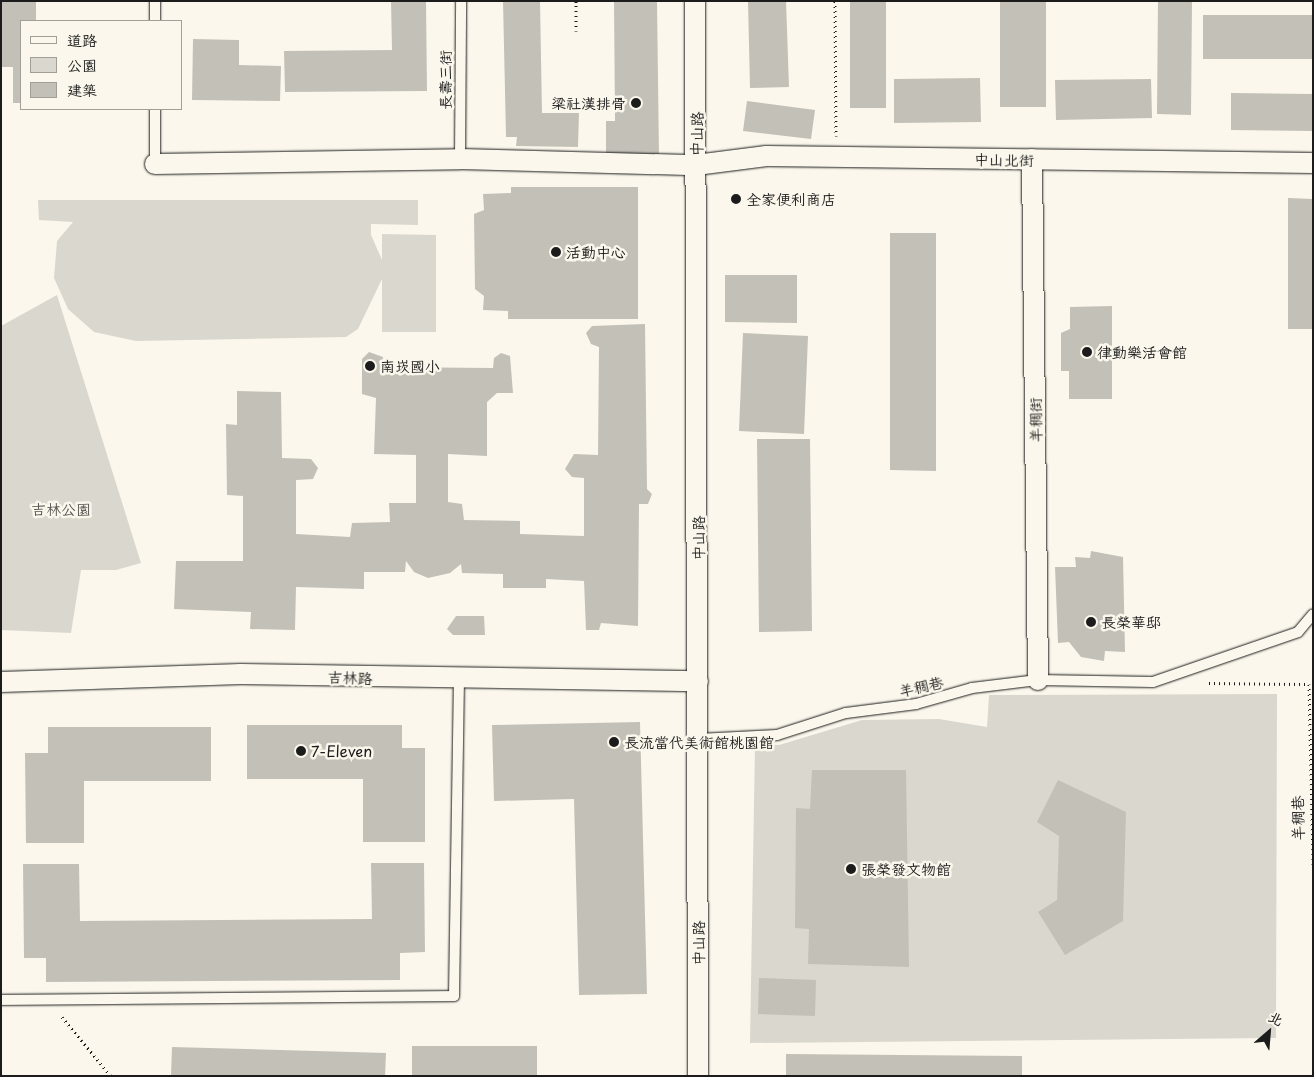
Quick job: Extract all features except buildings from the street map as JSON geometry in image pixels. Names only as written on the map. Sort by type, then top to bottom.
[{"type":"street","name":"中山路","points":[[695,1],[698,1076]]},
{"type":"street","name":"中山北街","points":[[155,164],[460,159],[696,164],[766,156],[1313,163]]},
{"type":"street","name":"羊稠街","points":[[1032,159],[1038,680]]},
{"type":"street","name":"吉林路","points":[[1,682],[241,674],[459,680],[698,681]]},
{"type":"lane","points":[[155,1],[155,20]]},
{"type":"lane","name":"長壽三街","points":[[460,159],[461,1]]},
{"type":"lane","points":[[155,110],[155,164]]},
{"type":"lane","name":"羊稠巷","points":[[698,739],[777,735],[846,713],[916,704],[972,688],[1038,680],[1153,682],[1298,632],[1312,616]]},
{"type":"lane","points":[[1,1000],[454,996],[459,680]]},
{"type":"path","points":[[576,1],[576,31]]},
{"type":"path","points":[[835,1],[836,157]]},
{"type":"path","name":"羊稠巷","points":[[1202,683],[1309,684],[1313,867]]},
{"type":"path","points":[[47,999],[111,1076]]},
{"type":"green space","points":[[38,200],[418,200],[418,225],[371,224],[371,235],[382,260],[382,234],[436,235],[436,332],[382,332],[382,279],[358,329],[346,337],[136,341],[94,332],[68,309],[54,278],[57,241],[73,222],[39,220]]},
{"type":"green space","name":"吉林公園","points":[[57,295],[141,563],[116,570],[81,570],[71,633],[1,630],[1,326]]},
{"type":"green space","name":"張榮發文物館","points":[[1277,694],[1276,1038],[750,1043],[755,744],[779,745],[862,720],[939,719],[987,727],[989,695]]},
{"type":"place","name":"梁社漢排骨","points":[[636,103]]},
{"type":"place","name":"全家便利商店","points":[[736,199]]},
{"type":"place","name":"活動中心","points":[[556,252]]},
{"type":"place","name":"律動樂活會館","points":[[1087,352]]},
{"type":"place","name":"南崁國小","points":[[370,366]]},
{"type":"place","name":"長榮華邸","points":[[1091,622]]},
{"type":"place","name":"長流當代美術館桃園館","points":[[614,742]]},
{"type":"place","name":"7-Eleven","points":[[301,751]]},
{"type":"place","name":"張榮發文物館","points":[[851,869]]}]
